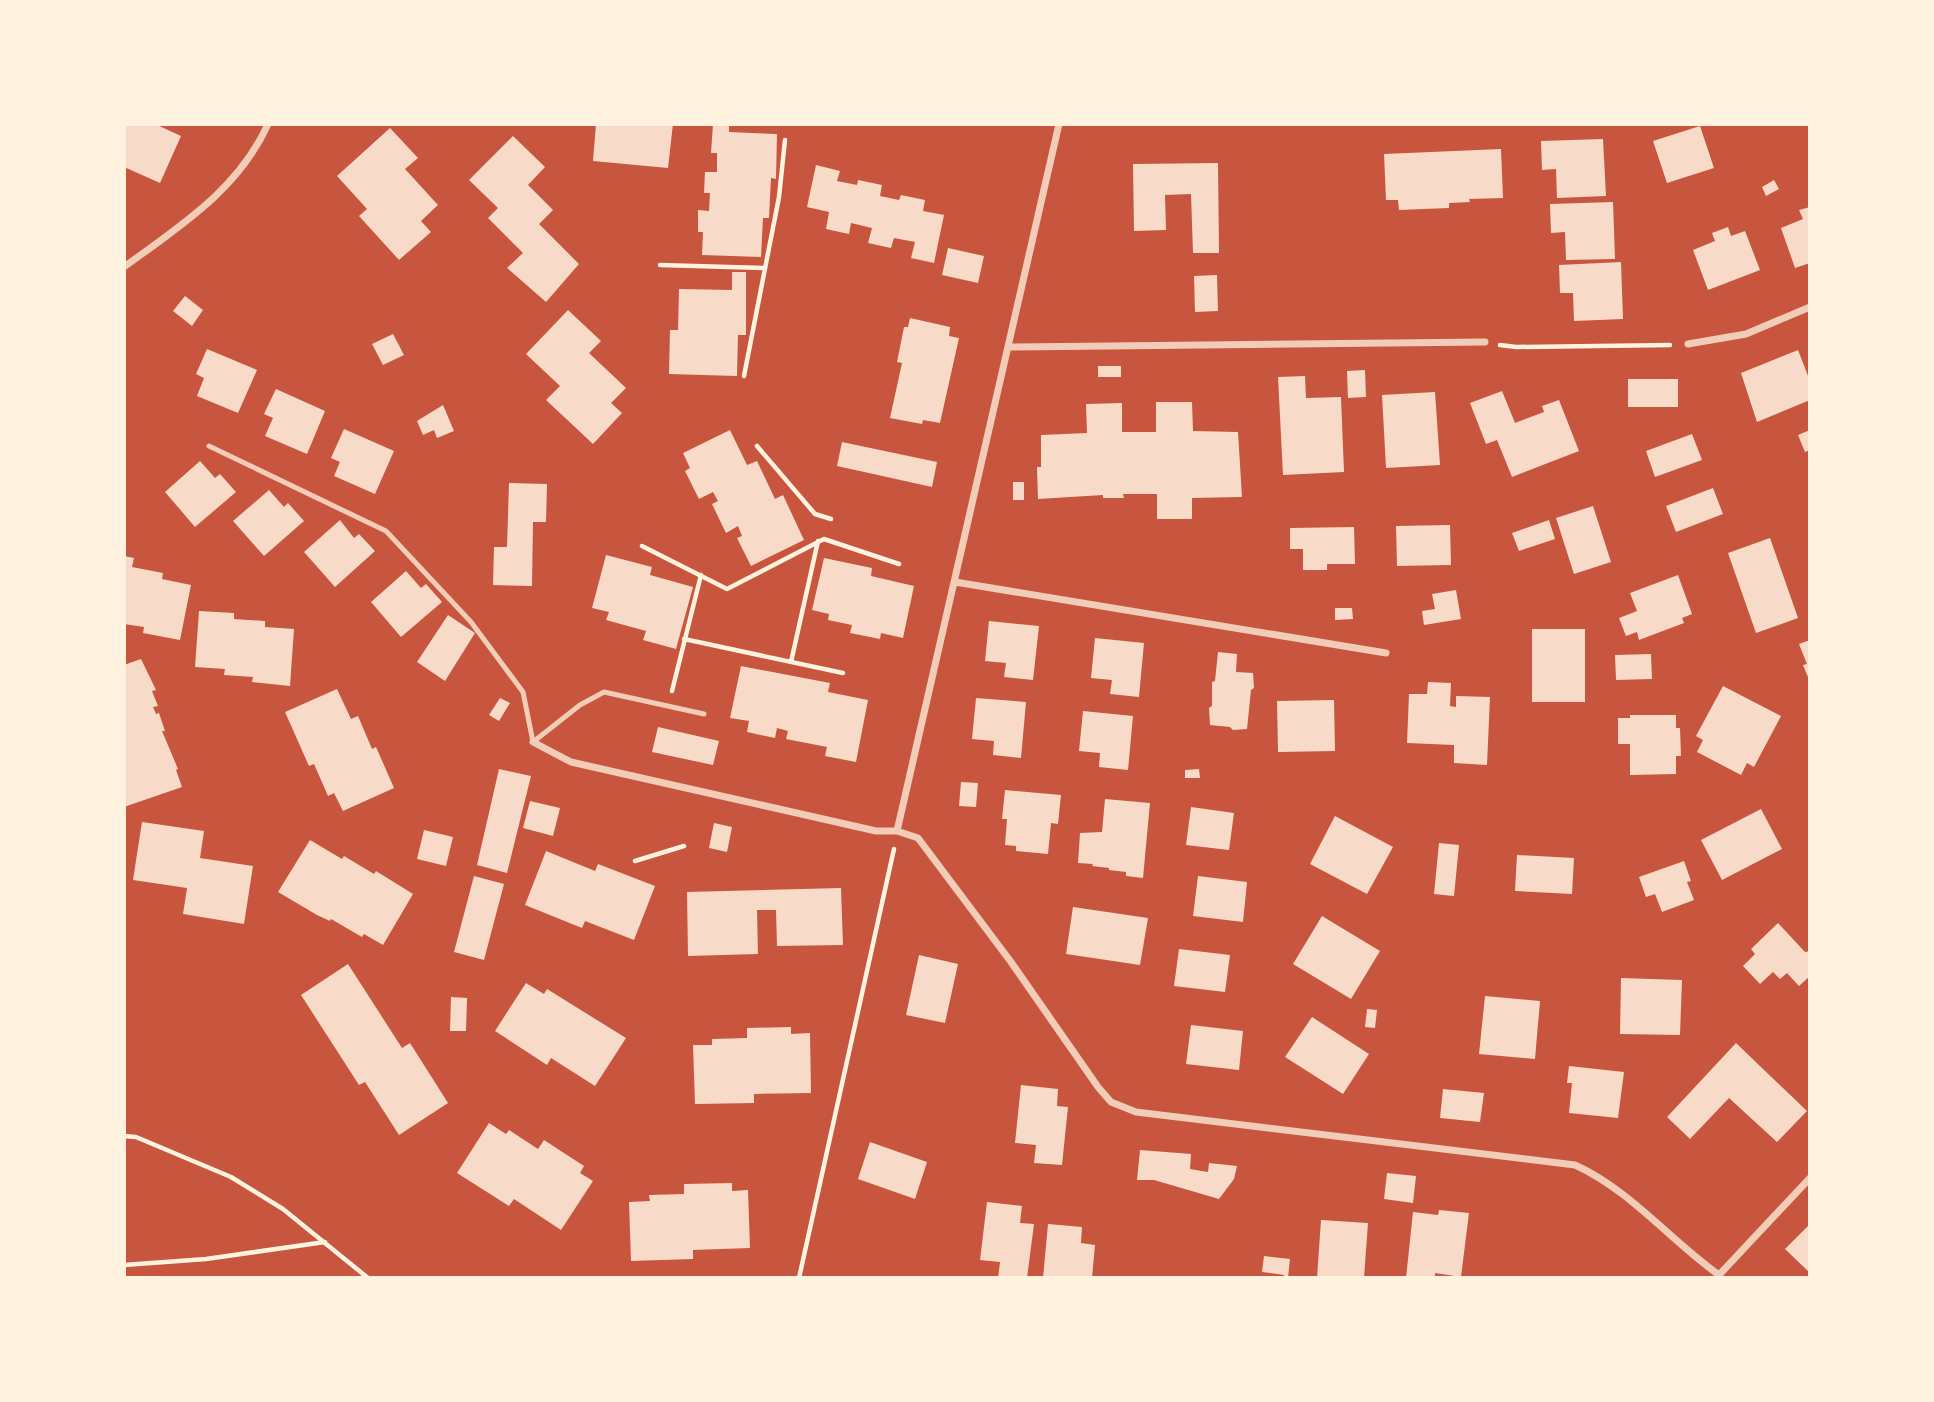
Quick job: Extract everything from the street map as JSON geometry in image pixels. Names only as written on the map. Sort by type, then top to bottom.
[{"type":"street","points":[[124,267],[181,226],[221,191],[250,158],[268,124]]},
{"type":"street","points":[[897,831],[1059,124]]},
{"type":"street","points":[[1688,344],[1746,334],[1810,307]]},
{"type":"street","points":[[1008,347],[1485,342]]},
{"type":"street","points":[[955,582],[1386,653]]},
{"type":"street","points":[[533,742],[571,762],[876,831],[897,831],[918,838],[1011,962],[1098,1087],[1111,1102],[1136,1112],[1575,1165],[1595,1174],[1651,1218],[1695,1259],[1720,1276],[1810,1178]]},
{"type":"lane","points":[[209,446],[386,530],[471,622],[523,692],[533,742],[580,705],[604,692],[704,714]]},
{"type":"path","points":[[744,376],[779,197],[785,140]]},
{"type":"path","points":[[660,265],[765,268]]},
{"type":"path","points":[[1485,342],[1516,347],[1688,344]]},
{"type":"path","points":[[757,446],[815,514],[831,519]]},
{"type":"path","points":[[642,546],[727,589],[824,539],[899,564]]},
{"type":"path","points":[[792,662],[818,541]]},
{"type":"path","points":[[668,706],[701,575]]},
{"type":"path","points":[[684,639],[843,673]]},
{"type":"path","points":[[799,1278],[897,831]]},
{"type":"path","points":[[635,861],[684,846]]},
{"type":"path","points":[[124,1136],[136,1137],[231,1177],[283,1209],[368,1278]]},
{"type":"path","points":[[124,1265],[206,1259],[325,1242]]},
{"type":"building","points":[[124,124],[155,124],[181,136],[160,183],[124,167]]},
{"type":"building","points":[[596,124],[673,124],[668,168],[593,161]]},
{"type":"building","points":[[713,124],[729,124],[729,132],[777,134],[776,179],[771,178],[769,218],[763,218],[761,257],[702,255],[703,232],[698,232],[698,210],[709,211],[710,193],[704,193],[705,172],[717,172],[717,153],[711,153]]},
{"type":"building","points":[[1700,126],[1714,168],[1667,183],[1653,141]]},
{"type":"building","points":[[390,128],[418,158],[405,169],[438,205],[421,221],[431,232],[399,260],[359,216],[367,209],[337,176]]},
{"type":"building","points":[[513,136],[545,167],[528,185],[553,210],[539,224],[579,264],[546,302],[507,268],[523,253],[488,218],[498,208],[469,180]]},
{"type":"building","points":[[1603,139],[1606,196],[1557,198],[1556,169],[1542,170],[1541,141]]},
{"type":"building","points":[[1501,149],[1503,198],[1469,199],[1470,202],[1449,203],[1449,208],[1399,210],[1398,200],[1386,200],[1384,154]]},
{"type":"building","points":[[1218,163],[1219,253],[1193,253],[1191,194],[1165,195],[1166,230],[1134,231],[1133,164]]},
{"type":"building","points":[[816,165],[840,171],[837,181],[857,185],[858,180],[882,185],[880,196],[899,200],[901,195],[925,200],[923,211],[944,215],[934,263],[911,258],[915,242],[894,238],[891,248],[868,243],[872,228],[851,223],[849,234],[826,229],[829,212],[807,207]]},
{"type":"building","points":[[1774,180],[1779,189],[1766,196],[1762,187]]},
{"type":"building","points":[[1613,202],[1615,259],[1566,260],[1565,232],[1551,233],[1550,204]]},
{"type":"building","points":[[1810,207],[1810,263],[1795,268],[1781,228],[1803,219],[1799,210]]},
{"type":"building","points":[[1728,227],[1731,236],[1745,231],[1760,270],[1708,290],[1693,250],[1715,241],[1712,233]]},
{"type":"building","points":[[948,248],[984,256],[978,283],[942,275]]},
{"type":"building","points":[[1621,262],[1623,319],[1574,321],[1573,293],[1560,293],[1559,265]]},
{"type":"building","points":[[732,272],[746,272],[746,335],[738,335],[737,376],[669,374],[670,330],[678,330],[679,289],[732,290]]},
{"type":"building","points":[[1217,275],[1218,311],[1195,312],[1194,276]]},
{"type":"building","points":[[185,296],[203,310],[192,326],[173,311]]},
{"type":"building","points":[[568,310],[601,341],[589,353],[626,388],[611,403],[622,413],[593,444],[546,400],[560,386],[526,354]]},
{"type":"building","points":[[910,318],[950,327],[949,336],[959,338],[940,423],[923,420],[922,424],[890,418],[902,363],[897,362],[904,327],[908,327]]},
{"type":"building","points":[[393,334],[404,355],[383,365],[372,344]]},
{"type":"building","points":[[207,349],[257,370],[238,413],[197,396],[204,378],[196,374]]},
{"type":"building","points":[[1798,350],[1810,381],[1810,400],[1757,422],[1741,373]]},
{"type":"building","points":[[1098,366],[1121,366],[1121,377],[1098,377]]},
{"type":"building","points":[[1365,370],[1366,397],[1348,398],[1347,371]]},
{"type":"building","points":[[1305,376],[1306,398],[1341,397],[1344,472],[1283,475],[1278,377]]},
{"type":"building","points":[[1628,379],[1678,379],[1678,407],[1628,407]]},
{"type":"building","points":[[276,389],[325,411],[307,454],[265,436],[273,418],[264,414]]},
{"type":"building","points":[[1502,391],[1515,423],[1544,412],[1542,406],[1559,400],[1579,451],[1512,477],[1497,440],[1486,444],[1470,403]]},
{"type":"building","points":[[1435,392],[1440,465],[1386,468],[1382,395]]},
{"type":"building","points":[[1156,402],[1192,402],[1193,431],[1238,432],[1242,497],[1192,498],[1192,519],[1157,519],[1157,494],[1123,494],[1124,498],[1103,498],[1103,495],[1038,499],[1037,467],[1041,467],[1041,435],[1087,433],[1086,404],[1122,403],[1122,432],[1156,432]]},
{"type":"building","points":[[443,405],[454,431],[437,438],[434,430],[423,435],[417,421]]},
{"type":"building","points":[[344,429],[394,451],[375,494],[334,476],[340,462],[331,458]]},
{"type":"building","points":[[730,430],[747,465],[757,461],[775,499],[783,495],[804,540],[751,566],[737,538],[742,536],[738,526],[726,533],[712,504],[718,501],[713,492],[699,499],[685,471],[690,468],[683,453]]},
{"type":"building","points":[[1810,430],[1810,450],[1805,452],[1798,435]]},
{"type":"building","points":[[1692,434],[1702,460],[1655,477],[1646,451]]},
{"type":"building","points":[[842,442],[937,462],[932,487],[837,466]]},
{"type":"building","points":[[200,461],[215,478],[220,474],[236,492],[195,527],[165,492]]},
{"type":"building","points":[[1013,482],[1024,482],[1024,500],[1013,500]]},
{"type":"building","points":[[509,483],[547,484],[546,522],[533,522],[532,586],[493,585],[494,547],[507,547]]},
{"type":"building","points":[[1713,488],[1723,514],[1676,532],[1666,506]]},
{"type":"building","points":[[269,490],[284,507],[288,503],[304,521],[264,556],[233,521]]},
{"type":"building","points":[[1593,506],[1611,562],[1574,574],[1556,518]]},
{"type":"building","points":[[340,520],[354,538],[359,534],[375,551],[335,587],[304,552]]},
{"type":"building","points":[[1549,520],[1555,539],[1519,551],[1512,533]]},
{"type":"building","points":[[1450,525],[1451,565],[1397,566],[1396,526]]},
{"type":"building","points":[[1354,527],[1355,564],[1327,564],[1327,570],[1303,570],[1303,549],[1290,549],[1290,528]]},
{"type":"building","points":[[1770,538],[1798,618],[1756,633],[1728,553]]},
{"type":"building","points":[[606,555],[652,567],[650,575],[693,587],[676,649],[643,640],[646,631],[606,620],[609,612],[592,608]]},
{"type":"building","points":[[124,556],[134,558],[132,567],[163,573],[162,579],[191,585],[180,640],[143,633],[144,627],[124,624]]},
{"type":"building","points":[[824,558],[872,568],[871,576],[914,586],[903,638],[881,633],[880,639],[850,633],[852,625],[828,620],[829,614],[812,610]]},
{"type":"building","points":[[406,571],[421,588],[426,584],[442,602],[401,637],[371,602]]},
{"type":"building","points":[[1678,575],[1692,614],[1682,618],[1684,623],[1639,640],[1637,632],[1626,636],[1619,618],[1637,611],[1630,593]]},
{"type":"building","points":[[1456,590],[1461,619],[1424,625],[1422,611],[1435,609],[1432,594]]},
{"type":"building","points":[[1335,608],[1352,608],[1353,619],[1335,620]]},
{"type":"building","points":[[199,611],[234,613],[234,619],[265,621],[265,627],[294,629],[290,686],[252,682],[253,677],[224,675],[225,669],[195,667]]},
{"type":"building","points":[[448,615],[475,633],[445,681],[417,662]]},
{"type":"building","points":[[989,621],[1039,626],[1033,680],[1004,677],[1006,663],[985,661]]},
{"type":"building","points":[[1532,629],[1585,629],[1585,702],[1532,702]]},
{"type":"building","points":[[1095,638],[1144,643],[1139,697],[1110,694],[1112,680],[1091,678]]},
{"type":"building","points":[[1810,640],[1810,682],[1803,665],[1807,664],[1799,644]]},
{"type":"building","points":[[1218,652],[1237,654],[1236,672],[1253,673],[1254,688],[1251,690],[1247,729],[1233,730],[1230,727],[1210,725],[1209,708],[1212,706],[1212,682],[1215,681]]},
{"type":"building","points":[[1651,654],[1652,679],[1616,680],[1615,655]]},
{"type":"building","points":[[141,659],[156,690],[152,691],[158,706],[153,707],[156,714],[159,713],[165,731],[162,731],[178,769],[176,770],[182,787],[124,807],[124,665]]},
{"type":"building","points":[[741,666],[830,683],[828,692],[868,700],[856,762],[825,756],[827,747],[786,739],[788,731],[777,728],[775,738],[747,732],[749,721],[730,718]]},
{"type":"building","points":[[1428,682],[1451,683],[1450,706],[1456,707],[1456,696],[1490,697],[1487,765],[1454,763],[1454,745],[1407,743],[1409,694],[1427,694]]},
{"type":"building","points":[[1723,686],[1781,716],[1754,767],[1747,763],[1741,775],[1697,752],[1703,740],[1696,736]]},
{"type":"building","points":[[337,689],[351,719],[358,716],[372,749],[376,747],[394,788],[343,811],[334,793],[328,796],[314,764],[309,766],[285,712]]},
{"type":"building","points":[[500,698],[510,703],[499,721],[489,715]]},
{"type":"building","points":[[976,698],[1026,702],[1021,758],[993,755],[994,741],[972,739]]},
{"type":"building","points":[[1334,700],[1335,751],[1278,752],[1277,701]]},
{"type":"building","points":[[1083,711],[1133,716],[1128,770],[1099,767],[1100,753],[1079,751]]},
{"type":"building","points":[[1630,715],[1676,715],[1676,728],[1680,728],[1681,756],[1676,756],[1676,774],[1630,775],[1630,744],[1618,744],[1618,718],[1630,718]]},
{"type":"building","points":[[658,727],[719,741],[713,765],[652,752]]},
{"type":"building","points":[[499,769],[531,776],[507,873],[477,865]]},
{"type":"building","points":[[1199,769],[1200,778],[1185,778],[1185,770]]},
{"type":"building","points":[[961,782],[978,783],[976,807],[959,806]]},
{"type":"building","points":[[1005,790],[1061,795],[1058,824],[1051,823],[1048,854],[1016,851],[1016,846],[1005,845],[1007,819],[1002,819]]},
{"type":"building","points":[[1105,799],[1150,803],[1143,878],[1126,876],[1126,872],[1092,866],[1093,864],[1078,863],[1080,833],[1102,832]]},
{"type":"building","points":[[530,801],[560,808],[553,836],[523,828]]},
{"type":"building","points":[[1191,807],[1234,813],[1229,850],[1186,845]]},
{"type":"building","points":[[1761,809],[1782,849],[1722,880],[1701,840]]},
{"type":"building","points":[[1335,816],[1393,847],[1367,894],[1310,864]]},
{"type":"building","points":[[142,822],[204,831],[200,858],[253,866],[244,924],[183,914],[187,888],[133,880]]},
{"type":"building","points":[[714,823],[732,827],[727,852],[709,848]]},
{"type":"building","points":[[424,830],[453,837],[446,866],[417,859]]},
{"type":"building","points":[[310,840],[342,859],[344,856],[374,874],[376,871],[413,894],[383,945],[364,934],[362,937],[331,919],[330,921],[317,915],[278,892]]},
{"type":"building","points":[[1439,843],[1459,845],[1454,896],[1434,894]]},
{"type":"building","points":[[546,851],[595,871],[598,864],[655,886],[634,940],[585,921],[582,928],[525,905]]},
{"type":"building","points":[[1517,855],[1574,858],[1572,894],[1515,891]]},
{"type":"building","points":[[1684,861],[1691,881],[1687,882],[1694,900],[1662,912],[1655,894],[1646,897],[1639,877]]},
{"type":"building","points":[[474,876],[504,884],[484,960],[454,952]]},
{"type":"building","points":[[1198,876],[1247,882],[1243,922],[1193,916]]},
{"type":"building","points":[[841,888],[843,945],[777,946],[776,910],[757,910],[758,954],[688,956],[687,892]]},
{"type":"building","points":[[1073,907],[1148,918],[1140,965],[1066,954]]},
{"type":"building","points":[[1322,916],[1380,951],[1351,999],[1293,964]]},
{"type":"building","points":[[1778,923],[1805,952],[1810,951],[1810,976],[1799,986],[1787,973],[1780,979],[1773,972],[1760,984],[1743,966],[1755,954],[1751,949]]},
{"type":"building","points":[[1179,949],[1230,955],[1225,992],[1174,986]]},
{"type":"building","points":[[919,955],[958,964],[945,1023],[906,1015]]},
{"type":"building","points":[[348,964],[402,1048],[410,1043],[448,1103],[399,1135],[365,1082],[359,1085],[301,995]]},
{"type":"building","points":[[1621,978],[1682,980],[1680,1035],[1620,1034]]},
{"type":"building","points":[[526,983],[544,994],[547,989],[626,1038],[595,1086],[551,1058],[547,1065],[495,1031]]},
{"type":"building","points":[[1485,996],[1540,1001],[1535,1059],[1479,1054]]},
{"type":"building","points":[[451,997],[467,998],[466,1031],[450,1031]]},
{"type":"building","points":[[1367,1009],[1377,1010],[1375,1028],[1365,1027]]},
{"type":"building","points":[[1312,1017],[1369,1054],[1343,1094],[1285,1057]]},
{"type":"building","points":[[1191,1025],[1243,1031],[1239,1070],[1186,1064]]},
{"type":"building","points":[[791,1027],[791,1034],[810,1033],[811,1093],[754,1094],[754,1103],[695,1104],[693,1045],[712,1045],[712,1039],[747,1038],[747,1028]]},
{"type":"building","points":[[1736,1043],[1807,1111],[1777,1142],[1729,1098],[1690,1139],[1667,1117]]},
{"type":"building","points":[[1569,1066],[1624,1072],[1618,1118],[1569,1113],[1572,1083],[1567,1083]]},
{"type":"building","points":[[1021,1085],[1058,1089],[1057,1106],[1068,1107],[1062,1165],[1034,1163],[1036,1145],[1015,1143]]},
{"type":"building","points":[[1443,1089],[1484,1093],[1480,1122],[1440,1118]]},
{"type":"building","points":[[489,1123],[506,1134],[509,1130],[538,1149],[544,1140],[584,1166],[580,1173],[593,1181],[561,1230],[514,1199],[509,1206],[457,1173]]},
{"type":"building","points":[[870,1142],[927,1162],[915,1199],[858,1179]]},
{"type":"building","points":[[1140,1150],[1191,1154],[1190,1169],[1208,1172],[1209,1163],[1237,1166],[1234,1179],[1219,1199],[1154,1180],[1137,1180]]},
{"type":"building","points":[[1387,1173],[1416,1176],[1413,1203],[1384,1199]]},
{"type":"building","points":[[732,1183],[732,1191],[748,1190],[750,1248],[693,1250],[693,1259],[631,1261],[629,1202],[650,1201],[649,1195],[684,1194],[684,1184]]},
{"type":"building","points":[[987,1202],[1022,1206],[1020,1223],[1034,1224],[1027,1278],[998,1278],[1000,1262],[980,1260]]},
{"type":"building","points":[[1439,1210],[1469,1213],[1461,1277],[1435,1273],[1435,1278],[1406,1278],[1413,1212],[1438,1215]]},
{"type":"building","points":[[1321,1220],[1368,1223],[1364,1278],[1317,1278]]},
{"type":"building","points":[[1048,1224],[1082,1227],[1081,1243],[1095,1245],[1092,1278],[1043,1278]]},
{"type":"building","points":[[1810,1224],[1810,1273],[1785,1249]]},
{"type":"building","points":[[1264,1256],[1290,1259],[1288,1278],[1262,1272]]}]
